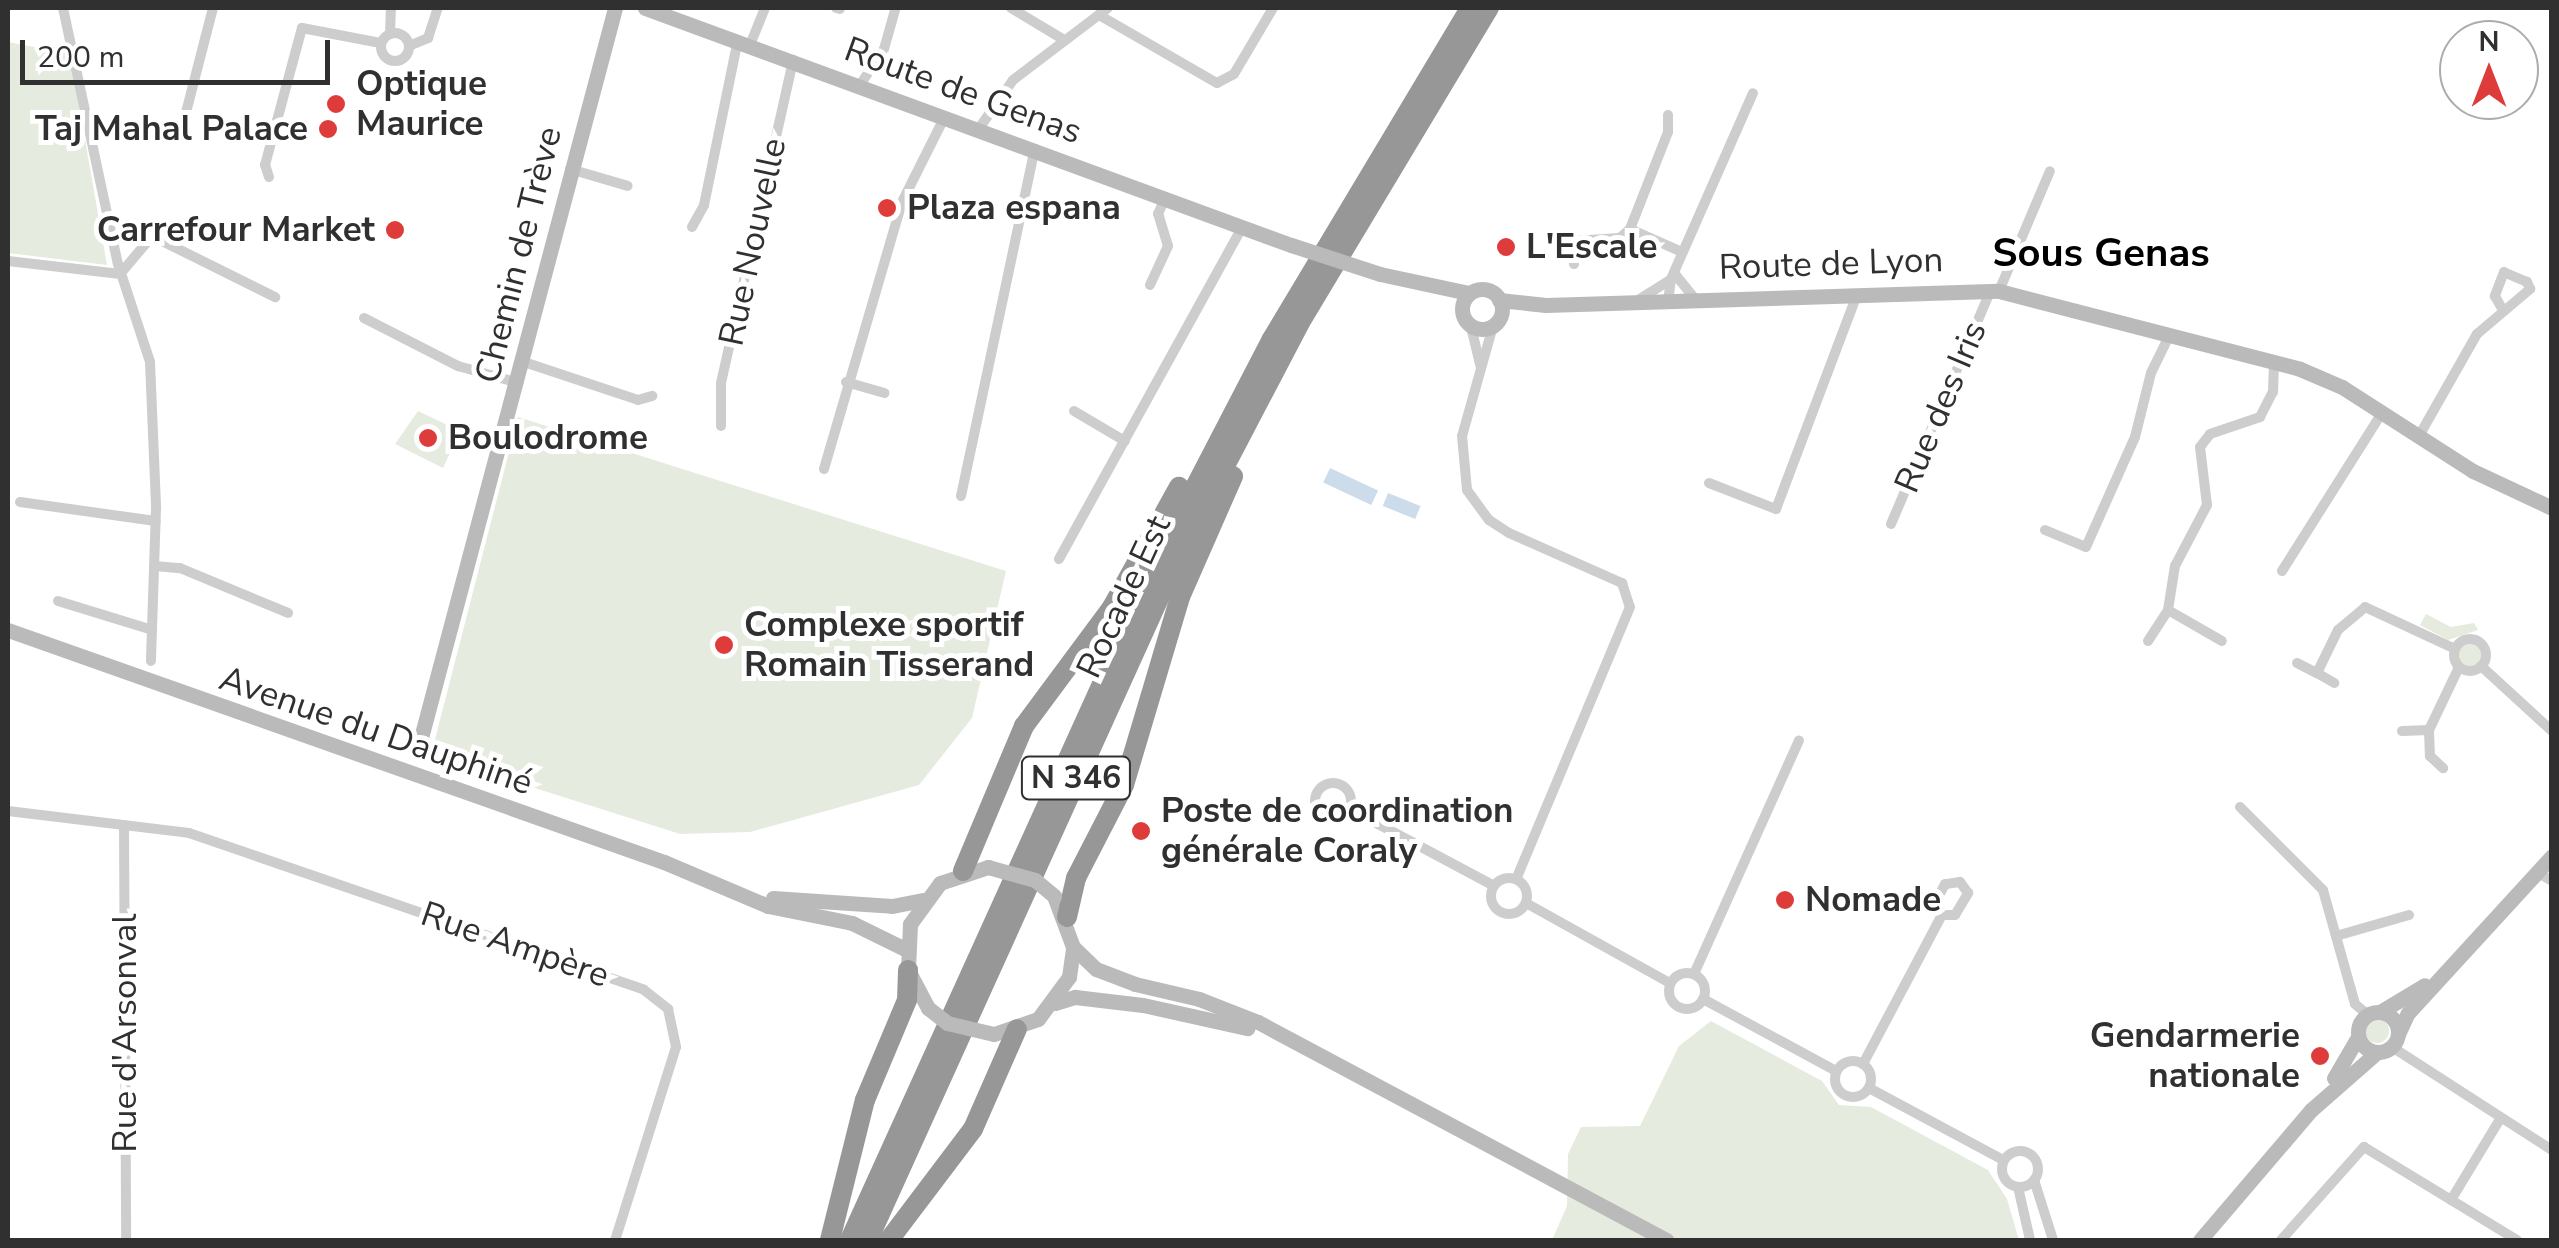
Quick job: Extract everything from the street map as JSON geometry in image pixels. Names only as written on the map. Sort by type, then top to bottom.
[{"type":"highway","name":"Rocade Est","points":[[850,1240],[1126,626],[1272,340],[1470,8]]},
{"type":"highway","name":"Rocade Est","points":[[868,1240],[1140,637],[1300,324],[1488,8]]},
{"type":"highway","points":[[1066,917],[1076,878],[1135,756],[1189,572],[1300,341],[1300,324]]},
{"type":"highway","points":[[962,871],[1024,726],[1118,597],[1259,344],[1272,340]]},
{"type":"highway","points":[[830,1240],[864,1100],[907,1000],[907,960]]},
{"type":"highway","points":[[889,1240],[973,1128],[1018,1029]]},
{"type":"main road","name":"Chemin de Trève","points":[[418,749],[519,382],[570,170],[615,8]]},
{"type":"main road","name":"Route de Genas","points":[[645,8],[980,127],[1242,228]]},
{"type":"main road","points":[[1242,228],[1435,290],[1469,294],[1467,320]]},
{"type":"main road","points":[[1435,290],[1467,320]]},
{"type":"main road","name":"Route de Lyon","points":[[1469,294],[1486,290],[1500,300],[1546,306],[1995,290],[2274,359],[2342,386],[2420,436],[2552,508]]},
{"type":"main road","points":[[1496,323],[1500,300]]},
{"type":"main road","name":"Route de Lyon","points":[[1467,320],[1496,323],[1546,306]]},
{"type":"main road","name":"Avenue du Dauphiné","points":[[8,630],[768,906],[852,923],[907,960]]},
{"type":"main road","points":[[2315,1106],[2389,1045],[2444,971],[2546,878],[2552,856]]},
{"type":"main road","points":[[1055,1003],[1069,976],[1073,948],[1066,917],[1054,896],[1035,880],[988,866],[962,871],[922,900],[907,960],[928,1008],[970,1032],[994,1034],[1018,1029],[1055,1003],[1075,997],[1183,1011],[1293,1044]]},
{"type":"main road","name":"Avenue du Dauphiné","points":[[725,888],[847,904],[922,900]]},
{"type":"main road","points":[[1073,948],[1096,968],[1199,999],[1293,1044],[1666,1240]]},
{"type":"main road","points":[[2200,1240],[2315,1106],[2374,1013],[2444,971]]},
{"type":"main road","points":[[2374,1013],[2392,1017],[2389,1045]]},
{"type":"main road","points":[[2358,1036],[2389,1045]]},
{"type":"street","points":[[62,8],[120,274],[150,362],[156,521],[151,661]]},
{"type":"street","points":[[183,124],[213,8]]},
{"type":"street","points":[[391,8],[386,39],[392,61],[405,58],[409,46],[428,38],[438,8]]},
{"type":"street","points":[[692,227],[704,205],[744,42],[765,8]]},
{"type":"street","points":[[1010,8],[1061,38]]},
{"type":"street","points":[[980,127],[1014,80],[1061,38],[1103,11],[1218,83],[1234,74],[1273,8]]},
{"type":"street","points":[[860,84],[884,49],[894,10]]},
{"type":"street","points":[[268,176],[265,165],[302,28],[386,39],[400,34],[409,46]]},
{"type":"street","name":"Rue Nouvelle","points":[[720,426],[722,383],[793,60]]},
{"type":"street","points":[[1668,301],[1672,276],[1754,93]]},
{"type":"street","points":[[824,469],[846,382],[902,202],[945,115]]},
{"type":"street","points":[[1574,264],[1573,241],[1620,238],[1630,228],[1668,132],[1668,116]]},
{"type":"street","points":[[961,496],[1035,149]]},
{"type":"street","points":[[570,170],[628,186]]},
{"type":"street","name":"Rue des Iris","points":[[1891,524],[2050,171]]},
{"type":"street","points":[[1150,285],[1168,246],[1158,214],[1164,198]]},
{"type":"street","points":[[1059,560],[1242,228]]},
{"type":"street","points":[[1630,228],[1682,252]]},
{"type":"street","points":[[120,274],[148,241],[158,239],[275,297]]},
{"type":"street","points":[[8,261],[120,274]]},
{"type":"street","points":[[1672,276],[1696,300]]},
{"type":"street","points":[[1634,302],[1672,276]]},
{"type":"street","points":[[1709,483],[1776,508],[1857,294]]},
{"type":"street","points":[[2420,436],[2463,354],[2501,308]]},
{"type":"street","points":[[364,318],[458,366],[519,382]]},
{"type":"street","points":[[1467,320],[1482,374]]},
{"type":"street","points":[[1350,809],[1494,886],[1516,879],[1630,607],[1622,583],[1510,533],[1476,506],[1461,454],[1496,323]]},
{"type":"street","points":[[2045,530],[2086,547],[2135,436],[2151,373],[2171,331]]},
{"type":"street","points":[[2148,641],[2168,610],[2175,566],[2207,505],[2200,446],[2210,434],[2260,418],[2274,392],[2274,359]]},
{"type":"street","points":[[524,362],[638,400],[652,396]]},
{"type":"street","points":[[846,382],[884,393]]},
{"type":"street","points":[[1074,412],[1125,441]]},
{"type":"street","points":[[2282,571],[2382,412]]},
{"type":"street","points":[[20,502],[156,521]]},
{"type":"street","points":[[155,566],[180,568],[288,613]]},
{"type":"street","points":[[58,601],[152,630]]},
{"type":"street","points":[[2317,673],[2338,630],[2365,607],[2455,649]]},
{"type":"street","points":[[2168,610],[2222,640]]},
{"type":"street","points":[[2455,649],[2466,640],[2480,643],[2481,666],[2552,731]]},
{"type":"street","points":[[2443,768],[2430,756],[2428,730],[2459,668],[2455,649]]},
{"type":"street","points":[[2297,663],[2334,683]]},
{"type":"street","points":[[2459,668],[2481,666]]},
{"type":"street","points":[[2402,731],[2428,730]]},
{"type":"street","points":[[1694,974],[1798,740]]},
{"type":"street","points":[[2240,807],[2322,890],[2355,1004],[2374,1013]]},
{"type":"street","points":[[8,811],[124,824]]},
{"type":"street","name":"Rue d'Arsonval","points":[[124,824],[126,1240]]},
{"type":"street","name":"Rue Ampère","points":[[124,824],[210,840],[644,990],[660,1001],[675,1024],[676,1047],[616,1240]]},
{"type":"street","points":[[1516,879],[1525,887],[1526,904]]},
{"type":"street","points":[[1494,886],[1491,901],[1499,911],[1514,914],[1526,904]]},
{"type":"street","points":[[1526,904],[1670,983]]},
{"type":"street","points":[[1869,1088],[1863,1064],[1942,915]]},
{"type":"street","points":[[2336,936],[2409,915]]},
{"type":"street","points":[[1703,999],[1704,985],[1694,974],[1679,974],[1670,983],[1670,998],[1680,1008],[1703,999],[1836,1071]]},
{"type":"street","points":[[2389,1045],[2552,1150]]},
{"type":"street","points":[[1863,1064],[1845,1062],[1836,1071],[1836,1088],[1845,1096],[1869,1088],[2003,1160]]},
{"type":"street","points":[[2451,1200],[2500,1119]]},
{"type":"street","points":[[2281,1240],[2364,1146],[2516,1240]]},
{"type":"street","points":[[2030,1240],[2018,1187],[2003,1178],[2003,1160],[2012,1152],[2030,1153],[2038,1169],[2034,1180],[2053,1240]]},
{"type":"street","points":[[2018,1187],[2034,1180]]},
{"type":"street","points":[[2025,1220],[2044,1213]]},
{"type":"shaded area","points":[[8,42],[70,54],[107,265],[8,253]]},
{"type":"shaded area","name":"Boulodrome","points":[[418,411],[460,431],[443,468],[395,444]]},
{"type":"shaded area","name":"Complexe sportif Romain Tisserand","points":[[518,417],[1006,571],[972,718],[919,785],[750,832],[680,834],[431,755]]},
{"type":"shaded area","points":[[2426,614],[2451,627],[2474,623],[2478,630],[2448,640],[2420,625]]},
{"type":"shaded area","points":[[2469,643],[2478,646],[2478,664],[2469,667],[2460,664],[2457,655],[2460,646]]},
{"type":"shaded area","points":[[2377,1019],[2386,1022],[2386,1040],[2377,1043],[2368,1040],[2365,1031],[2368,1022]]},
{"type":"shaded area","points":[[1711,1021],[1822,1081],[1839,1105],[1871,1107],[1988,1170],[2007,1199],[2019,1240],[1552,1240],[1567,1206],[1568,1154],[1581,1127],[1640,1126],[1679,1046]]},
{"type":"water","points":[[1330,468],[1378,490],[1371,505],[1323,483]]},
{"type":"water","points":[[1388,493],[1420,506],[1415,519],[1383,506]]},
{"type":"place","name":"Optique Maurice","points":[[336,104]]},
{"type":"place","name":"Taj Mahal Palace","points":[[328,129]]},
{"type":"place","name":"Plaza espana","points":[[887,208]]},
{"type":"place","name":"Carrefour Market","points":[[395,230]]},
{"type":"place","name":"L'Escale","points":[[1506,247]]},
{"type":"place","name":"Boulodrome","points":[[428,438]]},
{"type":"place","name":"Complexe sportif Romain Tisserand","points":[[724,645]]},
{"type":"place","name":"Poste de coordination générale Coraly","points":[[1141,831]]},
{"type":"place","name":"Nomade","points":[[1785,900]]},
{"type":"place","name":"Gendarmerie nationale","points":[[2320,1056]]},
{"type":"district","name":"Sous Genas","points":[[2101,253]]}]
